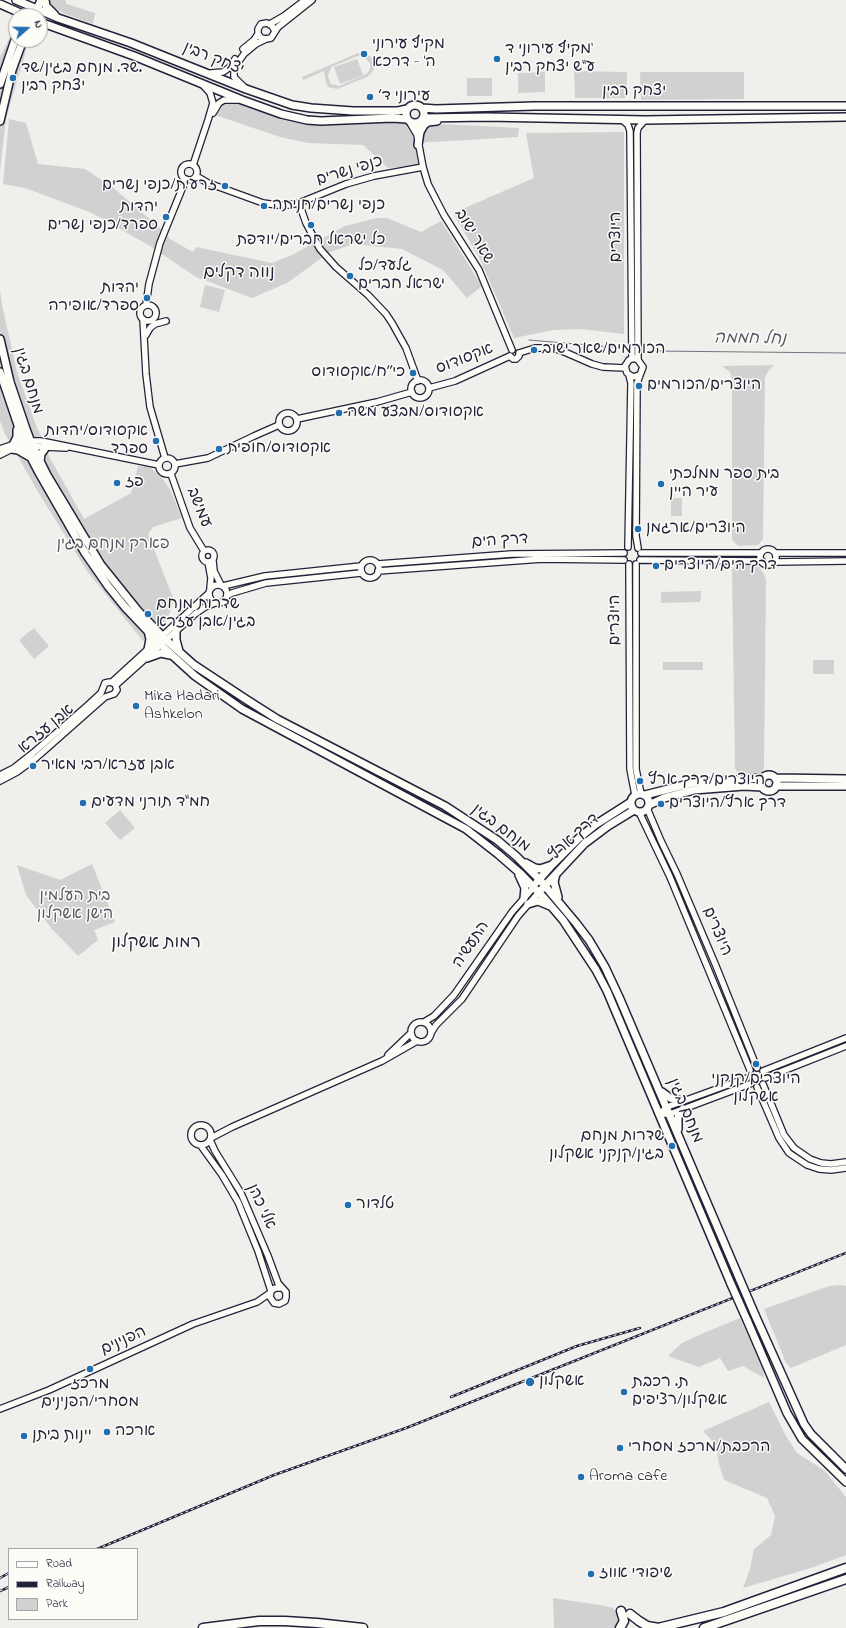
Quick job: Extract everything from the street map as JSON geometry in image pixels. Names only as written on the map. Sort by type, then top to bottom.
[{"type":"highway","points":[[630,1614],[647,1626],[658,1628],[697,1620],[724,1612],[846,1568]]},
{"type":"highway","points":[[704,1628],[846,1579]]},
{"type":"highway","points":[[620,1628],[624,1620],[621,1611]]},
{"type":"highway","points":[[204,1628],[259,1621],[285,1621],[317,1622],[363,1628]]},
{"type":"main road","name":"יצחק רבין","points":[[16,0],[33,8]]},
{"type":"main road","points":[[33,8],[41,0]]},
{"type":"main road","points":[[45,0],[48,9],[58,18]]},
{"type":"main road","name":"יצחק רבין","points":[[48,14],[131,43],[275,99],[311,108],[353,111],[407,109]]},
{"type":"main road","name":"יצחק רבין","points":[[48,25],[281,114],[307,120],[334,122],[392,118],[408,120]]},
{"type":"main road","points":[[48,28],[55,28]]},
{"type":"main road","points":[[0,84],[12,48]]},
{"type":"main road","points":[[0,121],[12,70],[20,48]]},
{"type":"main road","points":[[414,105],[422,108],[423,112],[421,119],[416,123],[408,120],[406,115],[407,109],[414,105]]},
{"type":"main road","name":"יצחק רבין","points":[[422,108],[436,109],[534,106],[846,106]]},
{"type":"main road","name":"יצחק רבין","points":[[421,119],[464,117],[646,120],[846,117]]},
{"type":"main road","points":[[418,145],[421,129],[426,123],[464,117]]},
{"type":"main road","name":"מנחם בגין","points":[[0,339],[31,458],[93,566],[121,602],[148,631],[182,654],[209,676],[277,718],[445,806],[497,840],[516,856],[540,880],[562,904],[589,940],[605,967],[659,1088],[755,1315],[804,1424],[811,1434],[846,1469]]},
{"type":"main road","name":"מנחם בגין","points":[[0,372],[17,425],[100,565],[162,640],[174,658],[195,676],[242,709],[466,829],[510,864],[558,913],[581,945],[605,986],[731,1284],[788,1413],[802,1439],[846,1482]]},
{"type":"main road","points":[[17,425],[17,437],[13,446],[31,458]]},
{"type":"main road","points":[[40,462],[41,454],[46,446]]},
{"type":"main road","points":[[176,630],[177,645],[182,654]]},
{"type":"main road","points":[[148,631],[150,639],[148,654],[161,653],[174,658]]},
{"type":"main road","points":[[846,779],[776,778],[769,775],[762,778],[692,783],[640,795],[631,802],[636,811],[644,811],[648,806],[664,798],[694,790],[744,786],[762,786],[769,790],[776,786],[846,786]]},
{"type":"main road","points":[[762,778],[762,786]]},
{"type":"main road","points":[[776,778],[776,786]]},
{"type":"main road","points":[[640,795],[648,799],[648,806]]},
{"type":"main road","name":"דרך ארץ","points":[[540,880],[552,865],[579,838],[595,825],[631,802]]},
{"type":"main road","name":"דרך ארץ","points":[[536,889],[545,886],[584,844],[608,826],[636,811]]},
{"type":"main road","points":[[516,856],[535,868],[540,869],[552,865]]},
{"type":"main road","points":[[510,864],[524,885],[526,901],[543,902],[558,913]]},
{"type":"main road","points":[[557,872],[554,887],[562,904]]},
{"type":"main road","name":"התעשיה","points":[[536,889],[540,880]]},
{"type":"main road","points":[[659,1088],[670,1098],[682,1105],[678,1117],[680,1137]]},
{"type":"street","points":[[208,74],[226,70],[239,54],[254,40],[258,34],[261,24],[270,24],[284,16],[305,0]]},
{"type":"street","points":[[246,88],[234,77],[234,68],[244,54],[256,44],[271,38],[275,31],[312,0]]},
{"type":"street","points":[[270,24],[275,31]]},
{"type":"street","points":[[258,34],[261,38],[266,39]]},
{"type":"street","points":[[186,179],[192,179],[196,176],[196,170],[193,165],[208,120],[212,99],[210,93],[199,82]]},
{"type":"street","points":[[208,120],[219,103],[224,100],[242,100]]},
{"type":"street","name":"שאר ישוב","points":[[421,119],[417,135],[418,145],[428,184],[444,215],[479,270],[512,350]]},
{"type":"street","name":"היוצרים","points":[[621,119],[629,129],[630,314],[632,359]]},
{"type":"street","name":"שאר ישוב","points":[[408,120],[417,135]]},
{"type":"street","name":"היוצרים","points":[[638,360],[637,133],[638,128],[646,120]]},
{"type":"street","points":[[186,179],[182,174],[183,168],[188,164],[193,165]]},
{"type":"street","name":"כנפי נשרים","points":[[196,176],[228,191],[268,204],[288,205],[299,203],[346,184],[374,176],[423,167]]},
{"type":"street","points":[[149,305],[148,289],[160,243],[186,179]]},
{"type":"street","points":[[299,203],[306,223],[320,249],[336,267],[368,295],[392,323],[406,348],[418,381]]},
{"type":"street","points":[[149,305],[140,311],[140,315],[143,319],[144,350],[151,414],[165,458]]},
{"type":"street","points":[[144,350],[150,321],[155,318],[156,314],[155,309],[149,305]]},
{"type":"street","points":[[143,319],[150,321]]},
{"type":"street","points":[[146,335],[150,328],[155,324],[166,322]]},
{"type":"street","points":[[519,353],[535,348],[551,348],[560,350],[592,364],[625,368]]},
{"type":"street","points":[[512,350],[517,350],[519,353],[519,356],[516,359],[513,359],[510,356],[510,352],[512,350]]},
{"type":"street","name":"אקסודוס","points":[[429,388],[455,381],[510,356]]},
{"type":"street","points":[[638,562],[640,551],[636,536],[637,383],[643,367],[638,360],[632,359],[627,361],[625,368],[629,376],[630,391],[628,547],[624,553],[626,562],[638,562],[762,561],[767,565],[775,562],[846,561]]},
{"type":"street","points":[[629,376],[633,377],[640,375]]},
{"type":"street","points":[[418,381],[426,383],[429,388],[429,393],[424,398],[415,397],[412,392],[413,385],[418,381]]},
{"type":"street","points":[[296,419],[377,402],[412,392]]},
{"type":"street","points":[[286,413],[293,414],[296,419],[297,424],[291,430],[284,430],[279,425],[280,418],[286,413]]},
{"type":"street","points":[[175,464],[208,458],[279,425]]},
{"type":"street","points":[[0,449],[28,443],[50,442],[159,465]]},
{"type":"street","points":[[28,443],[80,449]]},
{"type":"street","points":[[0,455],[13,446]]},
{"type":"street","points":[[170,458],[175,464],[174,470],[170,474],[161,472],[159,465],[161,460],[170,458]]},
{"type":"street","name":"עמישב","points":[[170,474],[190,528],[204,551]]},
{"type":"street","points":[[628,547],[634,546],[640,551],[761,553],[768,549],[776,553],[846,553]]},
{"type":"street","points":[[210,561],[202,559],[204,551],[209,549],[215,556],[210,561],[211,578],[209,591],[210,600],[215,603]]},
{"type":"street","name":"דרך הים","points":[[378,564],[512,554],[624,553]]},
{"type":"street","points":[[761,553],[762,561]]},
{"type":"street","points":[[775,562],[776,553]]},
{"type":"street","name":"דרך הים","points":[[378,571],[542,559],[626,562]]},
{"type":"street","points":[[210,561],[226,591],[227,596]]},
{"type":"street","points":[[365,561],[375,561],[378,564],[378,571],[372,578],[366,577],[361,572],[361,566],[365,561]]},
{"type":"street","name":"היוצרים","points":[[626,562],[630,769],[640,795]]},
{"type":"street","name":"היוצרים","points":[[638,562],[636,769],[640,795]]},
{"type":"street","points":[[114,684],[116,692],[112,695],[108,695],[103,690],[105,683],[114,684],[148,654],[216,585],[222,586],[265,576],[361,566]]},
{"type":"street","points":[[162,640],[200,610],[215,603],[222,603],[227,596],[232,593],[266,583],[361,572]]},
{"type":"street","name":"אבן עזרא","points":[[0,775],[14,768],[33,753],[103,690]]},
{"type":"street","name":"אבן עזרא","points":[[0,782],[36,758],[108,695]]},
{"type":"street","name":"היוצרים","points":[[648,806],[661,841],[677,874],[719,972],[757,1068]]},
{"type":"street","name":"היוצרים","points":[[636,811],[670,877],[750,1070]]},
{"type":"street","name":"התעשיה","points":[[424,1022],[434,1016],[454,996],[498,931],[536,889]]},
{"type":"street","name":"התעשיה","points":[[431,1033],[436,1025],[466,994],[518,916],[526,901]]},
{"type":"street","points":[[232,1127],[219,1130],[198,1126],[192,1131],[192,1140],[201,1146],[206,1144],[211,1139],[232,1127],[382,1061],[417,1041],[426,1040],[430,1037],[431,1033],[429,1025],[424,1022],[414,1024],[411,1033],[382,1061]]},
{"type":"street","points":[[411,1033],[417,1041]]},
{"type":"street","points":[[763,1071],[846,1038]]},
{"type":"street","points":[[760,1085],[765,1078],[846,1046]]},
{"type":"street","points":[[682,1105],[747,1078],[750,1070],[757,1068],[763,1071],[765,1078]]},
{"type":"street","points":[[747,1078],[750,1084]]},
{"type":"street","points":[[659,1114],[682,1105],[750,1084],[760,1085]]},
{"type":"street","points":[[760,1085],[784,1135],[794,1148],[806,1157],[821,1163],[831,1164],[846,1162]]},
{"type":"street","points":[[760,1085],[779,1138],[790,1153],[808,1165],[820,1169],[831,1170],[846,1168]]},
{"type":"street","points":[[208,1129],[211,1133],[211,1139]]},
{"type":"street","name":"אלי כהן","points":[[211,1139],[215,1151],[245,1201],[268,1256],[276,1280],[281,1288]]},
{"type":"street","name":"אלי כהן","points":[[201,1146],[222,1175],[238,1202],[258,1251],[271,1292]]},
{"type":"street","points":[[275,1288],[281,1288],[286,1292],[286,1299],[281,1304],[273,1302],[270,1299],[271,1292],[275,1288]]},
{"type":"street","name":"הפנינים","points":[[252,1304],[271,1292]]},
{"type":"street","name":"הפנינים","points":[[0,1409],[49,1390],[192,1324],[252,1304],[273,1302]]},
{"type":"street","name":"הפנינים","points":[[0,1405],[8,1405]]},
{"type":"green space","points":[[48,0],[65,0],[67,4],[95,13],[93,24],[65,14],[55,8]]},
{"type":"green space","points":[[8,41],[8,48],[27,48],[6,119],[0,171],[0,57]]},
{"type":"green space","points":[[358,53],[370,56],[375,63],[373,71],[367,77],[337,89],[328,87],[324,71],[303,80],[302,77]],"holes":[[[358,56],[364,57],[370,63],[368,73],[339,86],[331,84],[328,77],[331,67]]]},
{"type":"green space","points":[[357,59],[363,75],[340,84],[334,67]]},
{"type":"green space","points":[[574,71],[627,72],[627,93],[625,98],[575,98]]},
{"type":"green space","points":[[545,72],[545,92],[518,93],[518,73]]},
{"type":"green space","points":[[640,72],[744,72],[744,99],[641,100]]},
{"type":"green space","points":[[467,78],[492,78],[492,96],[467,96]]},
{"type":"green space","points":[[233,101],[254,110],[315,125],[403,122],[519,128],[518,137],[415,143],[418,165],[388,168],[363,145],[308,143],[280,137],[215,115],[222,103]]},
{"type":"green space","points":[[9,119],[26,123],[38,164],[85,169],[111,186],[159,227],[170,239],[193,252],[196,247],[272,263],[292,255],[345,226],[377,218],[387,218],[421,232],[441,221],[482,286],[467,298],[443,270],[402,249],[354,244],[330,252],[287,283],[252,298],[196,277],[150,246],[92,213],[25,188],[3,184]]},
{"type":"green space","points":[[624,132],[624,334],[580,329],[554,330],[514,338],[480,259],[453,213],[534,178],[526,133]]},
{"type":"green space","points":[[205,285],[225,290],[219,312],[200,307]]},
{"type":"green space","name":"פארק מנחם בגין","points":[[0,289],[2,305],[17,372],[36,425],[50,458],[84,519],[131,493],[138,466],[150,467],[162,478],[170,489],[182,518],[153,527],[148,534],[174,600],[166,623],[143,641],[87,571],[38,492],[4,432],[0,421]]},
{"type":"green space","points":[[774,365],[765,377],[763,539],[758,545],[738,546],[732,540],[732,380],[730,372],[722,366]]},
{"type":"green space","points":[[671,498],[682,498],[682,516],[671,516]]},
{"type":"green space","points":[[736,564],[757,564],[766,580],[764,767],[762,773],[739,775],[735,768],[732,570]]},
{"type":"green space","points":[[701,591],[700,602],[661,603],[661,592]]},
{"type":"green space","points":[[34,628],[49,646],[34,659],[19,640]]},
{"type":"green space","points":[[813,660],[834,660],[834,674],[813,674]]},
{"type":"green space","points":[[663,662],[703,662],[703,670],[663,670]]},
{"type":"green space","points":[[120,810],[135,828],[120,840],[105,823]]},
{"type":"green space","name":"בית העלמין הישן אשקלון","points":[[92,864],[115,922],[94,930],[98,940],[78,956],[52,929],[26,895],[17,865],[60,880]]},
{"type":"green space","points":[[829,1286],[846,1286],[846,1345],[791,1368],[786,1363],[764,1309]]},
{"type":"green space","points":[[740,1318],[763,1370],[764,1378],[743,1366],[728,1371],[720,1358],[699,1367],[668,1356],[682,1343]]},
{"type":"green space","points":[[769,1402],[786,1436],[797,1453],[825,1471],[846,1497],[846,1555],[811,1568],[743,1588],[750,1569],[754,1549],[771,1535],[775,1516],[767,1498],[724,1480],[719,1464],[716,1445],[703,1431]]},
{"type":"green space","points":[[553,1598],[613,1608],[618,1615],[620,1622],[617,1628],[554,1628]]},
{"type":"waterway","name":"נחל חממה","points":[[529,340],[623,348]]},
{"type":"waterway","name":"נחל חממה","points":[[653,351],[846,353]]},
{"type":"railway","points":[[99,1548],[274,1475],[406,1428],[846,1253]]},
{"type":"railway","points":[[451,1397],[577,1346],[640,1328]]},
{"type":"railway","points":[[0,1578],[8,1574]]},
{"type":"railway","points":[[0,1591],[8,1587]]},
{"type":"place","name":"מקיף עירוני ה' - דרכא","points":[[364,54]]},
{"type":"place","name":"מקיף עירוני ד' ע\"ש יצחק רבין","points":[[497,59]]},
{"type":"place","name":"שד. מנחם בגין/שד. יצחק רבין","points":[[13,78]]},
{"type":"place","name":"עירוני ד׳","points":[[370,97]]},
{"type":"place","name":"זרעית/כנפי נשרים","points":[[225,186]]},
{"type":"place","name":"כנפי נשרים/חניתה","points":[[264,206]]},
{"type":"place","name":"יהדות ספרד/כנפי נשרים","points":[[166,217]]},
{"type":"place","name":"כל ישראל חברים/יודפת","points":[[311,225]]},
{"type":"place","name":"גלעד/כל ישראל חברים","points":[[350,276]]},
{"type":"place","name":"יהדות ספרד/אופירה","points":[[147,298]]},
{"type":"place","name":"הכורמים/שאר ישוב","points":[[534,350]]},
{"type":"place","name":"כי״ח/אקסודוס","points":[[413,373]]},
{"type":"place","name":"היוצרים/הכורמים","points":[[639,386]]},
{"type":"place","name":"אקסודוס/מבצע משה","points":[[339,413]]},
{"type":"place","name":"אקסודוס/יהדות ספרד","points":[[156,441]]},
{"type":"place","name":"אקסודוס/חופית","points":[[219,449]]},
{"type":"place","name":"פז","points":[[117,483]]},
{"type":"place","name":"בית ספר ממלכתי עיר היין","points":[[661,484]]},
{"type":"place","name":"היוצרים/ארגמן","points":[[638,529]]},
{"type":"place","name":"דרך הים/היוצרים","points":[[656,566]]},
{"type":"place","name":"שדרות מנחם בגין/אבן עזרא","points":[[148,614]]},
{"type":"place","name":"Mika Hadari Ashkelon","points":[[136,706]]},
{"type":"place","name":"אבן עזרא/רבי מאיר","points":[[33,766]]},
{"type":"place","name":"היוצרים/דרך ארץ","points":[[640,781]]},
{"type":"place","name":"חמ\"ד תורני מדעים","points":[[83,803]]},
{"type":"place","name":"דרך ארץ/היוצרים","points":[[661,804]]},
{"type":"place","name":"היוצרים/קנקני אשקלון","points":[[756,1064]]},
{"type":"place","name":"שדרות מנחם בגין/קנקני אשקלון","points":[[672,1146]]},
{"type":"place","name":"טלדור","points":[[348,1205]]},
{"type":"place","name":"מרכז מסחרי/הפנינים","points":[[90,1369]]},
{"type":"place","name":"אשקלון","points":[[530,1382]]},
{"type":"place","name":"ת. רכבת אשקלון/רציפים","points":[[624,1392]]},
{"type":"place","name":"ארכה","points":[[107,1432]]},
{"type":"place","name":"יינות ביתן","points":[[24,1436]]},
{"type":"place","name":"הרכבת/מרכז מסחרי","points":[[620,1448]]},
{"type":"place","name":"Aroma cafe","points":[[581,1477]]},
{"type":"place","name":"שיפודי אווז","points":[[591,1574]]},
{"type":"district","name":"נווה דקלים","points":[[239,274]]},
{"type":"district","name":"רמות אשקלון","points":[[156,944]]}]
